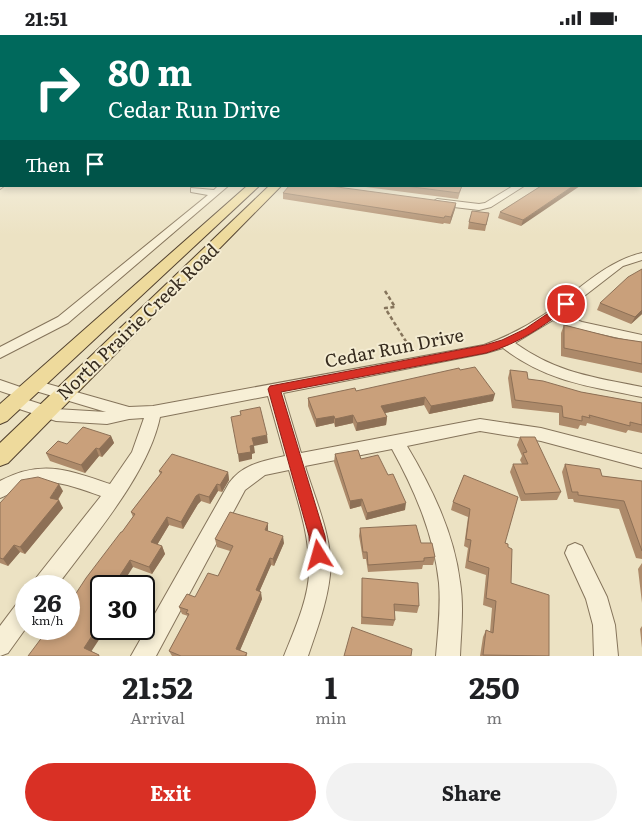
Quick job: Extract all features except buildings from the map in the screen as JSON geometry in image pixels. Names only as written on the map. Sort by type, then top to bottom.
[{"type":"main road","name":"North Prairie Creek Road","points":[[0,416],[253,187]]},
{"type":"main road","name":"North Prairie Creek Road","points":[[0,457],[275,187]]},
{"type":"main road","points":[[171,261],[194,265]]},
{"type":"street","points":[[423,200],[479,207],[488,205],[518,187]]},
{"type":"street","points":[[194,190],[219,190]]},
{"type":"street","points":[[4,348],[63,320],[219,190]]},
{"type":"street","name":"Cedar Run Drive","points":[[129,413],[153,412],[486,349],[506,343],[528,332],[619,264],[642,256]]},
{"type":"street","points":[[552,315],[585,327],[642,339]]},
{"type":"street","points":[[506,343],[529,360],[546,368],[569,376],[642,392]]},
{"type":"street","points":[[0,385],[24,394],[61,395],[129,413]]},
{"type":"street","points":[[274,389],[317,536],[320,573],[312,611],[296,656]]},
{"type":"street","points":[[24,394],[45,412],[56,415],[107,418],[129,413]]},
{"type":"street","points":[[52,575],[114,493],[142,452],[150,430],[153,412]]},
{"type":"street","points":[[143,656],[239,481],[250,473],[262,468],[463,427],[487,425],[536,434],[642,461]]},
{"type":"street","points":[[396,441],[430,506],[446,556],[451,605],[448,656]]},
{"type":"street","points":[[0,490],[16,480],[36,474],[55,474],[114,493]]},
{"type":"street","points":[[574,553],[596,597],[604,625],[606,656]]},
{"type":"street","points":[[0,645],[15,625]]},
{"type":"path","points":[[385,291],[395,307],[385,308],[409,345]]},
{"type":"route","points":[[319,555],[317,536],[274,389],[486,349],[506,343],[528,332],[566,304]]}]
